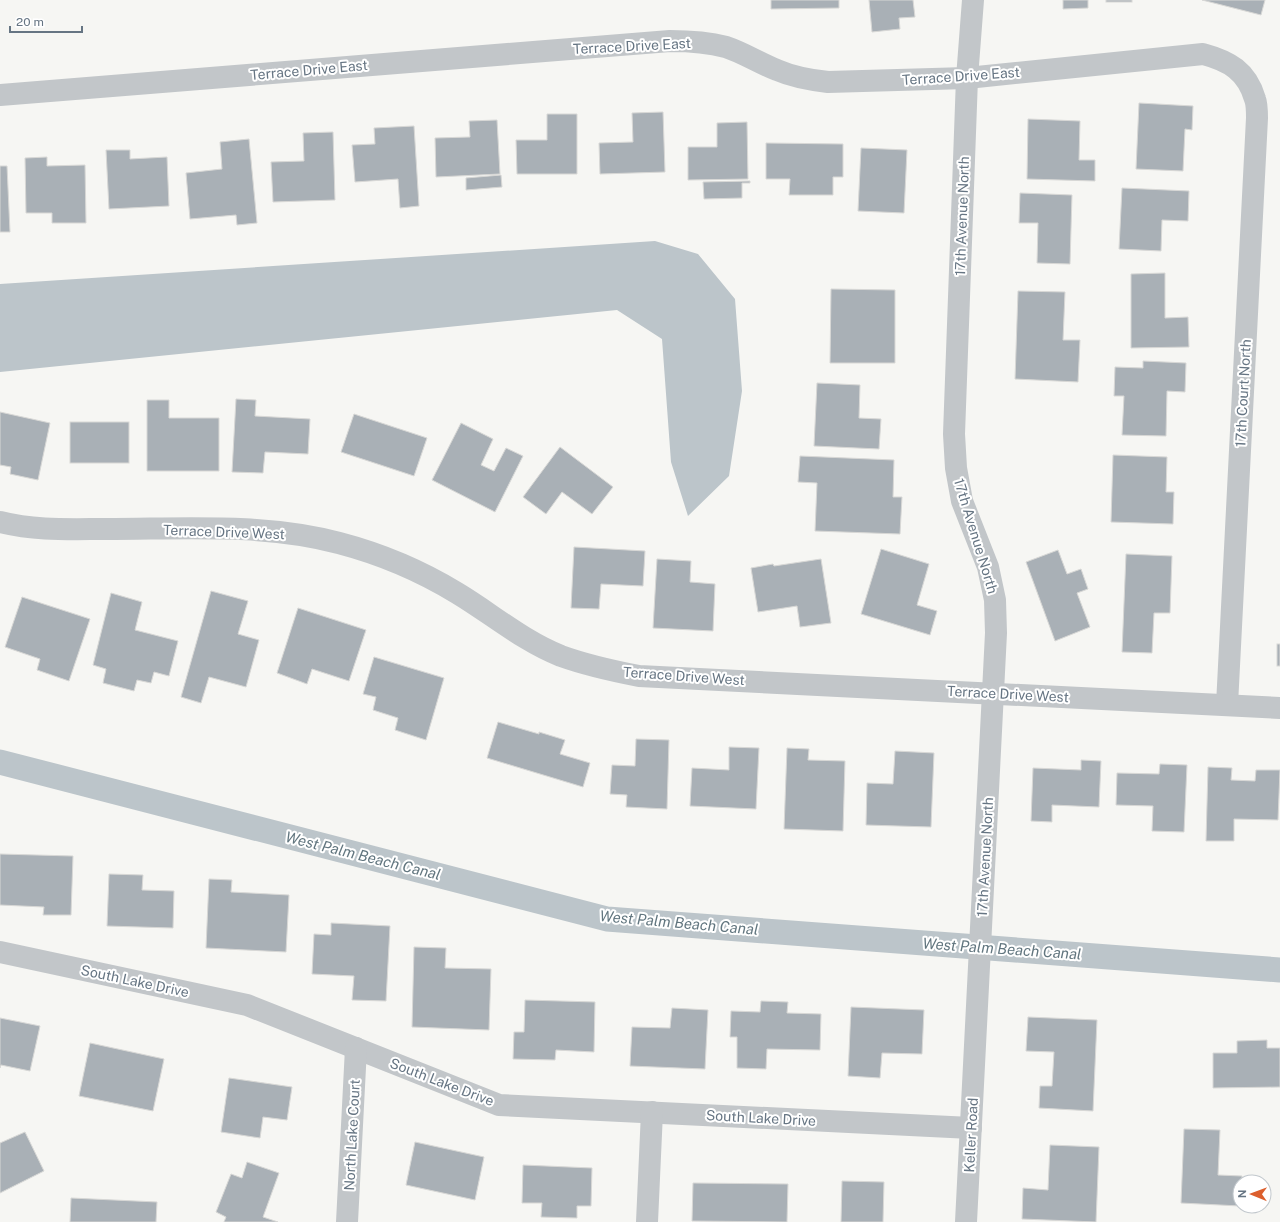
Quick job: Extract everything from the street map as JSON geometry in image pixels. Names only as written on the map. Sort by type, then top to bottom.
[{"type":"street","name":"17th Avenue North","points":[[973,0],[967,78],[954,434],[956,468],[962,501],[988,567],[995,600],[996,633],[975,1049]]},
{"type":"street","name":"Terrace Drive East","points":[[0,95],[684,41],[708,43],[726,47],[743,53],[775,70],[810,80],[828,82],[967,78],[1203,54],[1220,59],[1236,68],[1248,82]]},
{"type":"street","name":"17th Court North","points":[[1227,705],[1257,118],[1255,99],[1248,82]]},
{"type":"street","name":"Terrace Drive West","points":[[0,522],[46,529],[247,529],[303,535],[339,543],[374,554],[426,575],[458,593],[524,637],[560,655],[599,668],[639,676],[1280,708]]},
{"type":"street","name":"South Lake Drive","points":[[0,952],[247,1005],[499,1104],[971,1128]]},
{"type":"street","name":"North Lake Court","points":[[347,1222],[356,1048]]},
{"type":"street","name":"Keller Road","points":[[966,1222],[975,1049]]},
{"type":"street","points":[[647,1222],[652,1112]]},
{"type":"shaded area","points":[[655,241],[698,254],[735,299],[742,391],[729,476],[688,516],[671,462],[662,339],[617,310],[0,372],[0,284]]},
{"type":"building","points":[[771,0],[839,0],[839,8],[771,9]]},
{"type":"building","points":[[869,0],[913,0],[915,17],[899,18],[900,29],[872,32]]},
{"type":"building","points":[[1063,0],[1088,0],[1088,8],[1063,9]]},
{"type":"building","points":[[1106,0],[1132,0],[1132,2],[1106,2]]},
{"type":"building","points":[[1202,0],[1265,0],[1261,15]]},
{"type":"building","points":[[1139,103],[1193,106],[1192,130],[1185,129],[1183,171],[1136,169]]},
{"type":"building","points":[[663,112],[665,172],[600,174],[599,143],[633,142],[632,113]]},
{"type":"building","points":[[547,114],[577,114],[577,174],[517,174],[516,140],[547,140]]},
{"type":"building","points":[[1028,119],[1080,121],[1079,160],[1095,160],[1095,181],[1027,179]]},
{"type":"building","points":[[497,120],[500,174],[436,177],[435,138],[470,137],[469,121]]},
{"type":"building","points":[[747,122],[748,179],[688,180],[688,147],[717,147],[717,123]]},
{"type":"building","points":[[414,126],[419,206],[400,208],[398,179],[355,182],[352,145],[375,144],[374,128]]},
{"type":"building","points":[[333,132],[335,200],[273,202],[271,162],[304,161],[303,133]]},
{"type":"building","points":[[249,139],[257,223],[237,225],[236,215],[190,219],[186,173],[222,169],[220,142]]},
{"type":"building","points":[[766,143],[843,144],[843,177],[833,177],[833,195],[789,195],[790,179],[766,179]]},
{"type":"building","points":[[861,148],[907,150],[904,213],[858,211]]},
{"type":"building","points":[[106,150],[130,150],[130,159],[167,157],[169,206],[109,209]]},
{"type":"building","points":[[47,157],[47,166],[85,165],[86,223],[52,223],[52,213],[26,213],[25,158]]},
{"type":"building","points":[[0,166],[7,166],[10,232],[0,232]]},
{"type":"building","points":[[501,175],[502,187],[466,190],[466,178]]},
{"type":"building","points":[[750,181],[750,183],[742,183],[742,198],[704,199],[703,182]]},
{"type":"building","points":[[1122,188],[1189,191],[1188,221],[1162,220],[1161,251],[1119,249]]},
{"type":"building","points":[[1020,193],[1072,195],[1070,264],[1037,263],[1038,223],[1019,223]]},
{"type":"building","points":[[1165,273],[1165,318],[1188,317],[1189,347],[1131,348],[1131,274]]},
{"type":"building","points":[[831,289],[895,290],[895,363],[830,363]]},
{"type":"building","points":[[1018,291],[1065,292],[1063,340],[1080,340],[1078,382],[1015,379]]},
{"type":"building","points":[[1143,361],[1186,363],[1185,392],[1167,391],[1166,436],[1122,435],[1124,396],[1114,396],[1115,367],[1143,368]]},
{"type":"building","points":[[817,383],[860,385],[859,418],[881,419],[879,449],[814,446]]},
{"type":"building","points":[[236,399],[256,400],[255,416],[310,419],[308,454],[265,452],[263,473],[232,472]]},
{"type":"building","points":[[147,400],[169,400],[169,418],[219,418],[219,471],[147,471]]},
{"type":"building","points":[[0,412],[50,423],[38,480],[10,474],[11,467],[0,465]]},
{"type":"building","points":[[354,414],[427,438],[414,476],[341,452]]},
{"type":"building","points":[[70,422],[129,422],[129,463],[70,463]]},
{"type":"building","points":[[461,423],[493,439],[481,465],[494,471],[506,448],[523,456],[495,512],[432,480]]},
{"type":"building","points":[[560,447],[613,487],[592,514],[562,492],[546,514],[523,497]]},
{"type":"building","points":[[1113,455],[1167,457],[1166,492],[1174,492],[1173,524],[1111,522]]},
{"type":"building","points":[[800,456],[894,460],[893,497],[902,497],[900,534],[815,531],[817,483],[798,482]]},
{"type":"building","points":[[574,547],[645,551],[643,586],[601,584],[599,609],[571,608]]},
{"type":"building","points":[[881,549],[929,564],[917,605],[937,611],[930,635],[861,614]]},
{"type":"building","points":[[1058,550],[1067,574],[1081,569],[1088,589],[1077,593],[1090,627],[1055,641],[1026,562]]},
{"type":"building","points":[[1126,554],[1172,556],[1170,613],[1154,613],[1152,653],[1122,652]]},
{"type":"building","points":[[657,559],[691,561],[690,582],[715,584],[713,631],[653,628]]},
{"type":"building","points":[[821,559],[831,623],[800,627],[797,606],[758,612],[751,568]]},
{"type":"building","points":[[211,591],[248,601],[238,634],[259,640],[246,687],[209,677],[201,703],[181,697]]},
{"type":"building","points":[[111,593],[142,602],[135,630],[178,641],[169,676],[154,672],[151,683],[137,680],[134,691],[103,683],[106,669],[93,665]]},
{"type":"building","points":[[22,597],[90,619],[69,681],[37,670],[40,659],[5,647]]},
{"type":"building","points":[[298,608],[366,630],[349,681],[312,669],[307,684],[277,673]]},
{"type":"building","points":[[1277,644],[1280,644],[1280,666],[1277,666]]},
{"type":"building","points":[[374,657],[444,678],[426,740],[395,730],[398,718],[373,710],[376,697],[363,694]]},
{"type":"building","points":[[498,722],[565,740],[560,754],[590,763],[583,787],[487,758]]},
{"type":"building","points":[[636,739],[669,740],[667,809],[626,807],[627,795],[610,794],[612,765],[635,766]]},
{"type":"building","points":[[729,747],[759,748],[756,809],[690,806],[692,768],[729,770]]},
{"type":"building","points":[[787,748],[809,749],[808,760],[845,761],[843,831],[784,829]]},
{"type":"building","points":[[895,751],[934,753],[931,827],[866,825],[867,783],[893,784]]},
{"type":"building","points":[[1081,760],[1101,761],[1099,807],[1052,805],[1052,822],[1031,821],[1033,768],[1081,770]]},
{"type":"building","points":[[1160,764],[1187,765],[1184,832],[1152,831],[1153,806],[1116,805],[1117,773],[1159,774]]},
{"type":"building","points":[[1208,767],[1232,768],[1231,780],[1255,781],[1256,770],[1280,770],[1278,820],[1234,819],[1234,841],[1206,841]]},
{"type":"building","points":[[0,854],[73,856],[71,915],[43,915],[44,907],[0,905]]},
{"type":"building","points":[[109,874],[143,875],[142,890],[174,891],[173,928],[107,926]]},
{"type":"building","points":[[209,879],[232,880],[231,892],[289,895],[286,952],[206,948]]},
{"type":"building","points":[[331,923],[390,926],[386,1001],[352,1000],[354,976],[312,974],[314,934],[331,935]]},
{"type":"building","points":[[414,947],[446,948],[445,968],[491,969],[489,1030],[412,1027]]},
{"type":"building","points":[[525,1000],[595,1002],[594,1052],[556,1050],[555,1060],[513,1059],[514,1032],[524,1032]]},
{"type":"building","points":[[761,1001],[788,1002],[787,1013],[821,1014],[820,1050],[767,1049],[766,1069],[737,1068],[737,1037],[730,1037],[731,1011],[760,1012]]},
{"type":"building","points":[[851,1007],[924,1010],[922,1054],[882,1053],[880,1078],[848,1076]]},
{"type":"building","points":[[672,1008],[708,1010],[705,1069],[630,1066],[632,1027],[670,1028]]},
{"type":"building","points":[[1028,1017],[1097,1020],[1093,1111],[1039,1108],[1040,1086],[1052,1086],[1054,1052],[1026,1051]]},
{"type":"building","points":[[0,1018],[40,1026],[30,1071],[1,1065],[0,1068]]},
{"type":"building","points":[[1267,1040],[1267,1048],[1280,1048],[1280,1087],[1213,1088],[1213,1053],[1237,1053],[1237,1041]]},
{"type":"building","points":[[90,1043],[164,1059],[153,1111],[79,1096]]},
{"type":"building","points":[[229,1078],[292,1087],[287,1120],[263,1117],[260,1138],[221,1132]]},
{"type":"building","points":[[1184,1129],[1220,1130],[1218,1175],[1232,1176],[1232,1206],[1181,1203]]},
{"type":"building","points":[[25,1132],[44,1171],[0,1193],[0,1143]]},
{"type":"building","points":[[415,1142],[484,1157],[475,1200],[406,1185]]},
{"type":"building","points":[[1050,1145],[1099,1147],[1096,1222],[1022,1219],[1023,1188],[1048,1190]]},
{"type":"building","points":[[247,1162],[279,1173],[263,1217],[278,1222],[224,1222],[226,1217],[216,1212],[231,1174],[242,1178]]},
{"type":"building","points":[[523,1165],[592,1168],[591,1206],[577,1206],[577,1218],[541,1217],[542,1203],[522,1203]]},
{"type":"building","points":[[842,1181],[884,1182],[883,1222],[841,1222]]},
{"type":"building","points":[[693,1183],[788,1184],[787,1222],[692,1221]]},
{"type":"building","points":[[71,1198],[157,1202],[156,1222],[70,1222]]},
{"type":"waterway","name":"West Palm Beach Canal","points":[[0,762],[607,919],[1280,970]]}]
